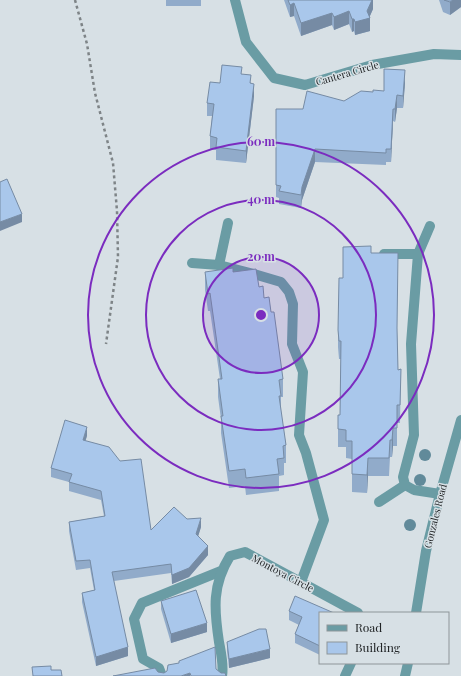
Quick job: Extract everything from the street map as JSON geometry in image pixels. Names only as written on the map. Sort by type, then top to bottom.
[{"type":"street","name":"Cantera Circle","points":[[235,0],[246,42],[274,78],[305,85],[372,65],[434,54],[461,56]]},
{"type":"street","points":[[219,265],[228,223]]},
{"type":"street","points":[[430,226],[418,254],[412,344],[414,435],[403,477],[405,485],[414,490],[440,494]]},
{"type":"street","points":[[373,254],[418,254]]},
{"type":"street","points":[[192,263],[219,265],[281,282],[289,292],[293,304],[292,344],[303,372],[298,435],[306,453],[324,520],[301,582]]},
{"type":"street","name":"Gonzales Road","points":[[416,612],[426,551],[461,420]]},
{"type":"street","points":[[379,502],[405,485]]},
{"type":"street","name":"Montoya Circle","points":[[222,676],[216,617],[216,588],[221,571],[230,556],[245,552],[356,612]]},
{"type":"street","points":[[162,676],[159,668],[143,659],[134,619],[142,603],[221,571]]},
{"type":"street","points":[[345,676],[351,664]]},
{"type":"street","points":[[405,676],[408,664]]},
{"type":"path","points":[[75,0],[87,44],[94,94],[113,163],[117,211],[118,257],[106,344]]},
{"type":"building","points":[[288,0],[372,0],[367,11],[370,18],[355,22],[349,11],[334,17],[332,13],[301,23],[294,3],[290,5]]},
{"type":"building","points":[[222,65],[242,67],[241,74],[251,75],[250,83],[254,84],[246,151],[216,147],[217,138],[210,136],[214,104],[207,103],[210,82],[220,83]]},
{"type":"building","points":[[384,69],[405,70],[403,96],[397,95],[395,109],[393,109],[391,149],[386,149],[386,153],[315,149],[302,187],[301,195],[279,191],[281,186],[276,185],[276,109],[303,109],[307,91],[344,101],[361,91],[384,91]]},
{"type":"building","points":[[7,179],[22,214],[0,222],[0,182]]},
{"type":"building","points":[[371,246],[371,253],[398,253],[398,370],[401,369],[400,405],[397,405],[397,428],[393,428],[392,440],[390,440],[389,458],[368,458],[367,475],[352,474],[352,441],[346,441],[346,430],[338,429],[338,415],[340,415],[341,341],[339,341],[338,330],[339,278],[343,278],[343,247]]},
{"type":"building","points":[[233,268],[233,272],[256,269],[259,287],[263,286],[264,298],[269,297],[271,312],[274,312],[283,379],[279,380],[281,396],[279,396],[286,445],[283,446],[284,458],[277,459],[279,474],[246,478],[245,469],[229,471],[221,416],[223,416],[218,379],[222,379],[210,293],[208,294],[205,272]]},
{"type":"building","points":[[65,420],[87,427],[83,440],[109,447],[120,461],[141,459],[151,530],[174,507],[187,519],[201,518],[196,534],[208,546],[189,568],[172,575],[171,564],[112,572],[128,647],[96,657],[82,593],[95,590],[90,560],[76,561],[69,522],[105,516],[101,491],[69,482],[72,474],[51,468]]},
{"type":"building","points":[[196,590],[207,623],[171,634],[161,601]]},
{"type":"building","points":[[295,596],[332,612],[319,612],[319,646],[295,634],[302,617],[289,611]]},
{"type":"building","points":[[259,629],[266,629],[270,649],[229,659],[227,642]]},
{"type":"building","points":[[215,647],[216,669],[221,673],[225,673],[226,676],[191,676],[190,673],[181,676],[113,676],[155,668],[158,672],[164,673],[167,671],[168,665],[179,663],[179,661]]},
{"type":"building","points":[[51,666],[51,670],[61,670],[62,676],[33,676],[32,667]]}]
